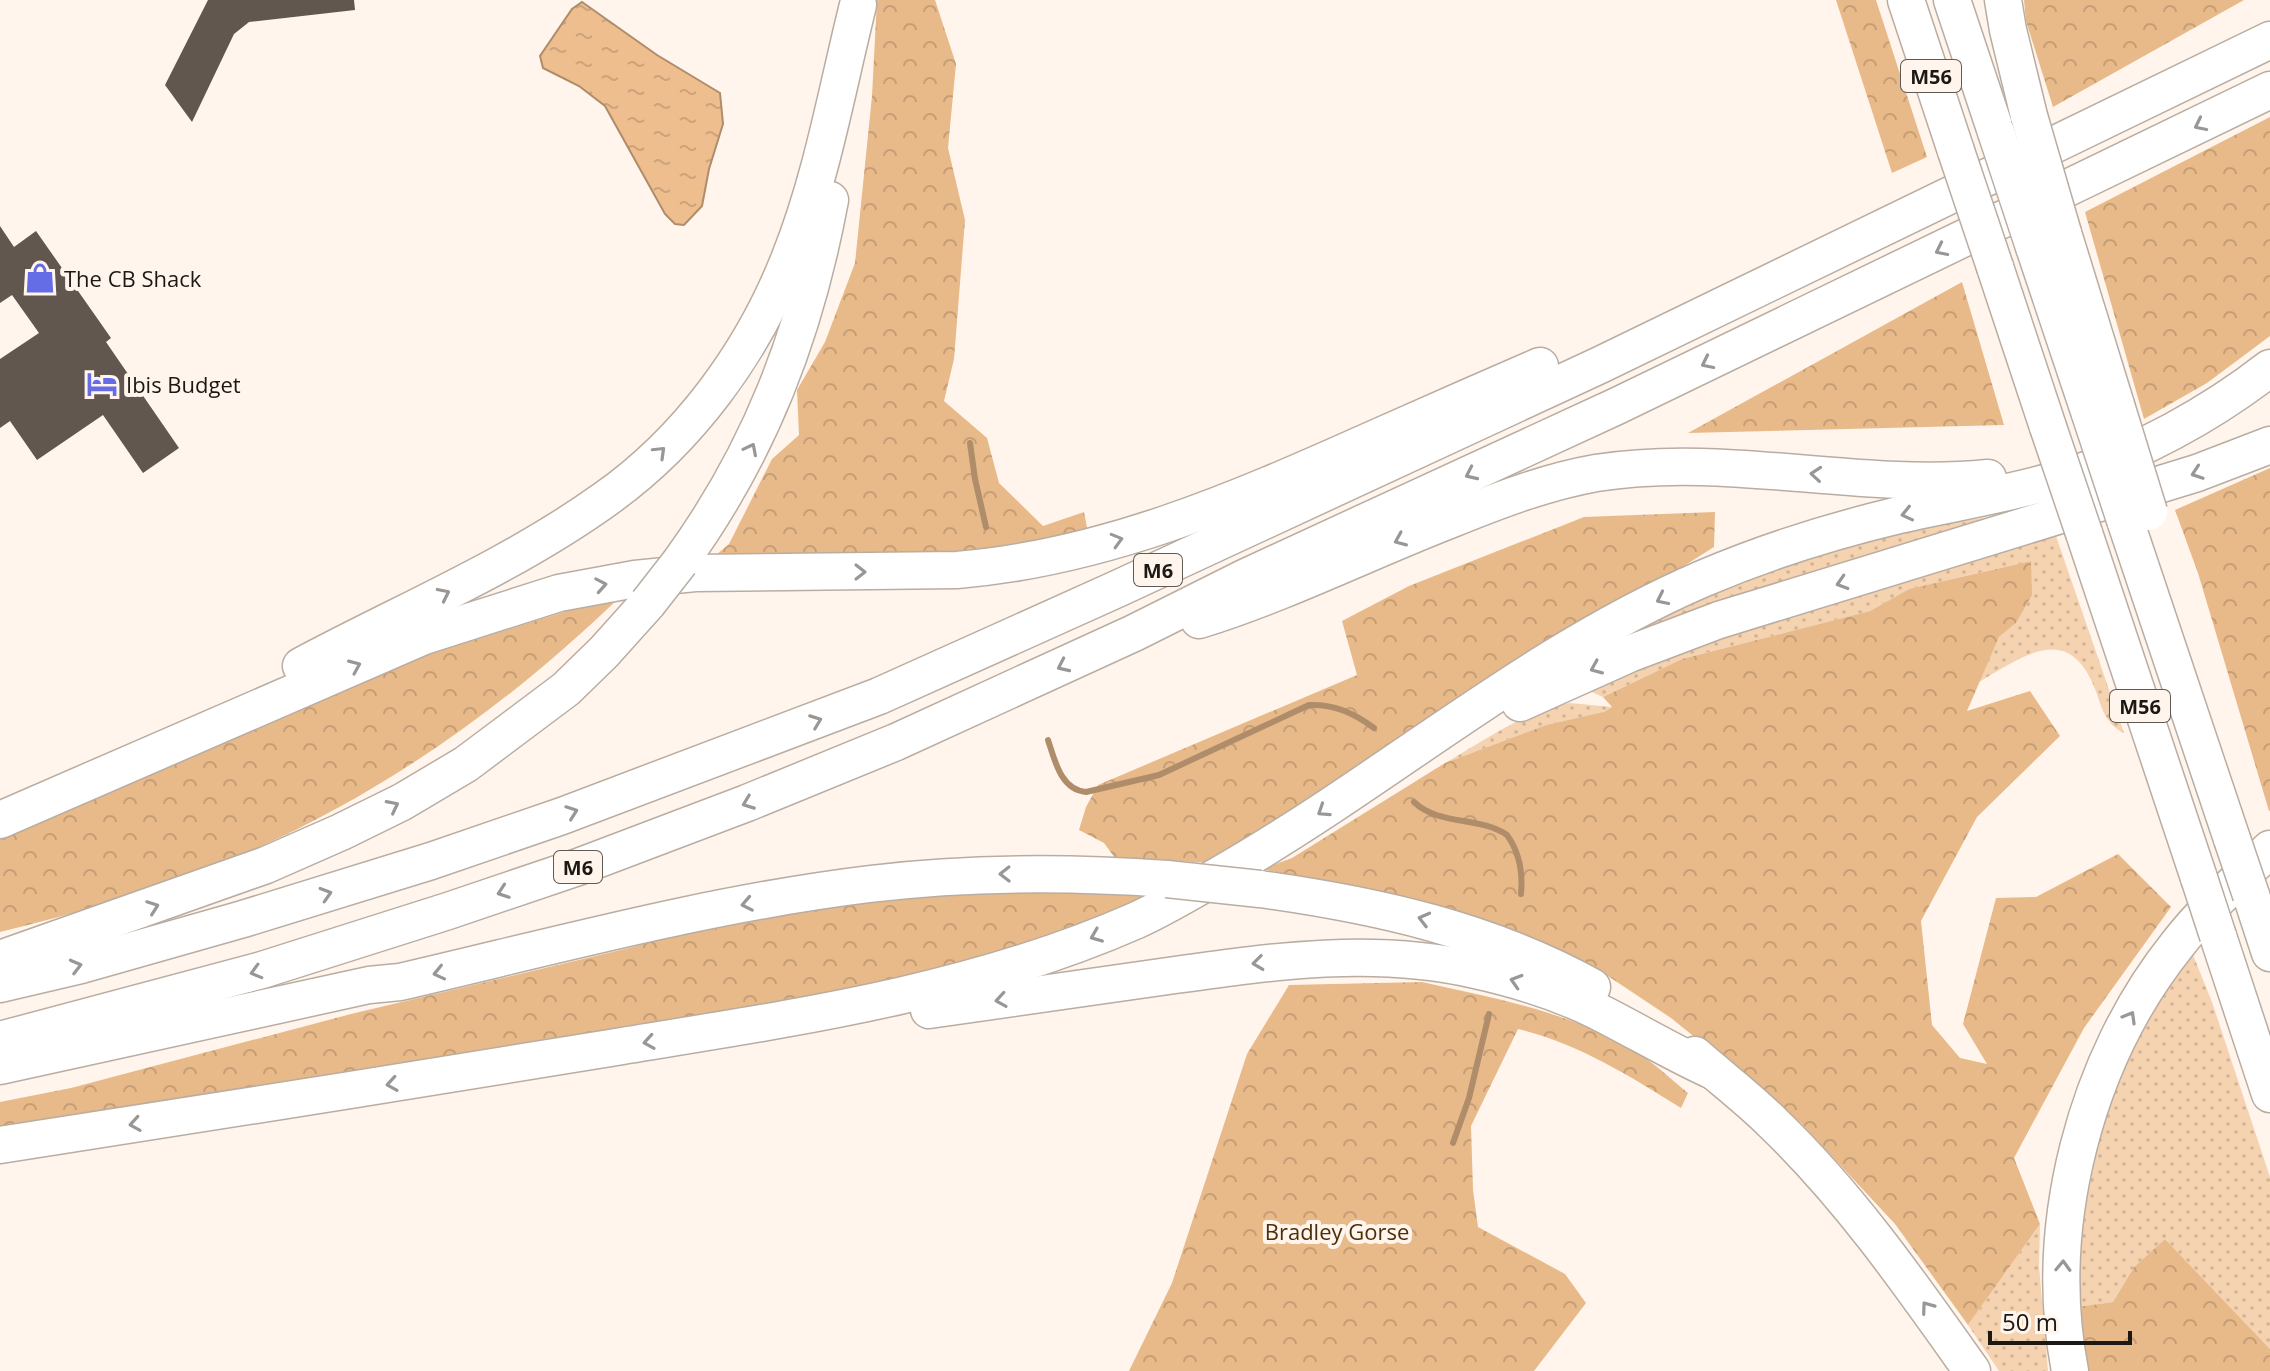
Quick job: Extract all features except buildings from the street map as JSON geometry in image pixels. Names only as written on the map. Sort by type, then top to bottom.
[{"type":"highway","name":"M56","points":[[1906,0],[2270,1094]]},
{"type":"highway","name":"M56","points":[[1952,0],[1996,132],[2049,240],[2137,516],[2186,701],[2270,953]]},
{"type":"highway","points":[[2003,0],[2029,116],[2049,240]]},
{"type":"highway","points":[[0,959],[266,865],[402,802],[466,764],[566,689],[648,603],[725,497],[773,401],[817,265],[834,179],[858,2]]},
{"type":"highway","points":[[155,752],[238,699],[455,589],[550,536],[628,482],[679,433],[728,375],[763,315],[790,259],[818,167],[858,2]]},
{"type":"highway","name":"M6","points":[[0,984],[81,965],[431,861],[562,816],[879,696],[1392,462],[2270,40]]},
{"type":"highway","name":"M6","points":[[0,1040],[262,970],[578,867],[896,742],[1617,406],[2270,90]]},
{"type":"highway","points":[[0,820],[424,636],[559,593],[635,579],[695,573],[901,572],[994,567],[1038,560],[1121,539],[1260,490],[1595,343],[1709,312]]},
{"type":"highway","points":[[0,1145],[726,1029],[921,993],[1042,958],[1140,918],[1175,900],[1277,841],[1548,662],[1699,581],[1785,548],[1849,528],[2068,476],[2167,433],[2226,402],[2270,368]]},
{"type":"highway","points":[[1134,633],[1186,624],[1254,603],[1511,495],[1595,474],[1648,467],[1702,465],[1887,480],[1963,480],[2014,475],[2081,460],[2167,433]]},
{"type":"highway","points":[[1359,788],[1556,685],[1689,631],[2197,473],[2270,445]]},
{"type":"highway","points":[[2070,1371],[2063,1317],[2064,1240],[2075,1164],[2099,1084],[2122,1031],[2149,983],[2177,944],[2270,849]]},
{"type":"highway","points":[[0,1066],[369,985],[400,982],[727,908],[870,884],[993,874],[1105,875],[1260,889],[1374,907],[1438,923],[1496,943],[1547,964],[1629,1008],[1671,1035],[1773,1122],[1830,1182],[1893,1260],[1972,1371]]},
{"type":"highway","points":[[726,1029],[865,1019],[1262,963],[1335,957],[1397,958],[1475,970],[1558,995],[1593,1009],[1663,1048],[1713,1071]]},
{"type":"highway","points":[[0,1090],[369,996],[400,982]]},
{"type":"shaded area","points":[[2044,504],[1616,649],[1633,628],[1767,565],[1911,529],[1996,516]]},
{"type":"shaded area","points":[[2056,536],[2124,733],[2113,726],[2106,716],[2086,671],[2074,657],[2061,650],[2031,654],[1979,682],[1999,637],[2016,623],[2031,595],[2031,561],[1909,589],[1870,611],[1682,659],[1603,697],[1587,690],[1685,649]]},
{"type":"shaded area","points":[[1570,703],[1612,707],[1602,713],[1546,725],[1445,763],[1521,719]]},
{"type":"shaded area","points":[[2191,950],[2212,1002],[2270,1177],[2270,1349],[2165,1239],[2134,1267],[2113,1302],[2077,1307],[2083,1209],[2098,1136],[2113,1091],[2132,1049]]},
{"type":"shaded area","points":[[2040,1224],[2039,1266],[2048,1371],[1999,1371],[1968,1325]]},
{"type":"green space","points":[[877,0],[935,0],[956,64],[948,148],[965,220],[954,359],[944,401],[987,438],[999,483],[1043,526],[1084,512],[1089,538],[1032,552],[702,567],[729,544],[772,459],[799,435],[797,390],[825,342],[855,263],[872,96]]},
{"type":"green space","points":[[1836,0],[1876,0],[1927,157],[1892,173]]},
{"type":"green space","points":[[2024,0],[2244,0],[2053,107],[2026,21]]},
{"type":"green space","points":[[2270,117],[2270,336],[2207,383],[2144,419],[2085,212]]},
{"type":"green space","points":[[1962,282],[2004,425],[1688,433]]},
{"type":"green space","points":[[2270,468],[2269,811],[2198,573],[2175,510]]},
{"type":"green space","points":[[1715,512],[1714,547],[1212,863],[1115,858],[1104,843],[1079,830],[1086,807],[1098,785],[1357,675],[1342,621],[1409,586],[1584,517]]},
{"type":"green space","points":[[2031,561],[2032,595],[2016,623],[1999,637],[1967,711],[2030,691],[2060,736],[1977,817],[1921,921],[1932,1025],[1960,1058],[1987,1064],[1963,1024],[1996,898],[2036,897],[2118,854],[2171,907],[2084,1028],[2014,1158],[2040,1224],[1968,1325],[1895,1224],[1801,1123],[1671,1018],[1596,968],[1522,935],[1448,909],[1262,869],[1292,858],[1445,763],[1546,725],[1604,712],[1612,707],[1603,697],[1682,659],[1870,611],[1909,589]]},
{"type":"green space","points":[[624,593],[534,674],[487,711],[388,779],[336,809],[227,861],[171,882],[0,932],[0,830],[420,657]]},
{"type":"green space","points":[[1068,888],[1159,896],[930,981],[0,1133],[0,1102],[71,1088],[351,1014],[629,948],[720,923],[896,895]]},
{"type":"green space","name":"Bradley Gorse","points":[[1422,982],[1537,1010],[1593,1030],[1645,1058],[1688,1093],[1681,1108],[1582,1052],[1518,1029],[1471,1126],[1473,1190],[1478,1227],[1565,1274],[1586,1303],[1534,1371],[1129,1371],[1172,1283],[1247,1054],[1289,985]]},
{"type":"green space","points":[[2165,1239],[2270,1349],[2270,1371],[2085,1371],[2077,1307],[2113,1302],[2134,1267]]},
{"type":"water","points":[[582,2],[657,55],[720,93],[723,124],[702,206],[684,225],[675,224],[665,214],[605,106],[579,86],[543,68],[540,56],[572,9]]},
{"type":"waterway","points":[[970,443],[986,527]]},
{"type":"waterway","points":[[1048,740],[1065,780],[1070,786],[1086,792],[1159,775],[1309,705],[1343,710],[1374,728]]},
{"type":"waterway","points":[[1414,802],[1435,815],[1484,825],[1507,835],[1520,863],[1521,894]]},
{"type":"waterway","points":[[1453,1143],[1469,1098],[1489,1014]]},
{"type":"place","name":"The CB Shack","points":[[40,278]]},
{"type":"place","name":"Ibis Budget","points":[[102,384]]}]
